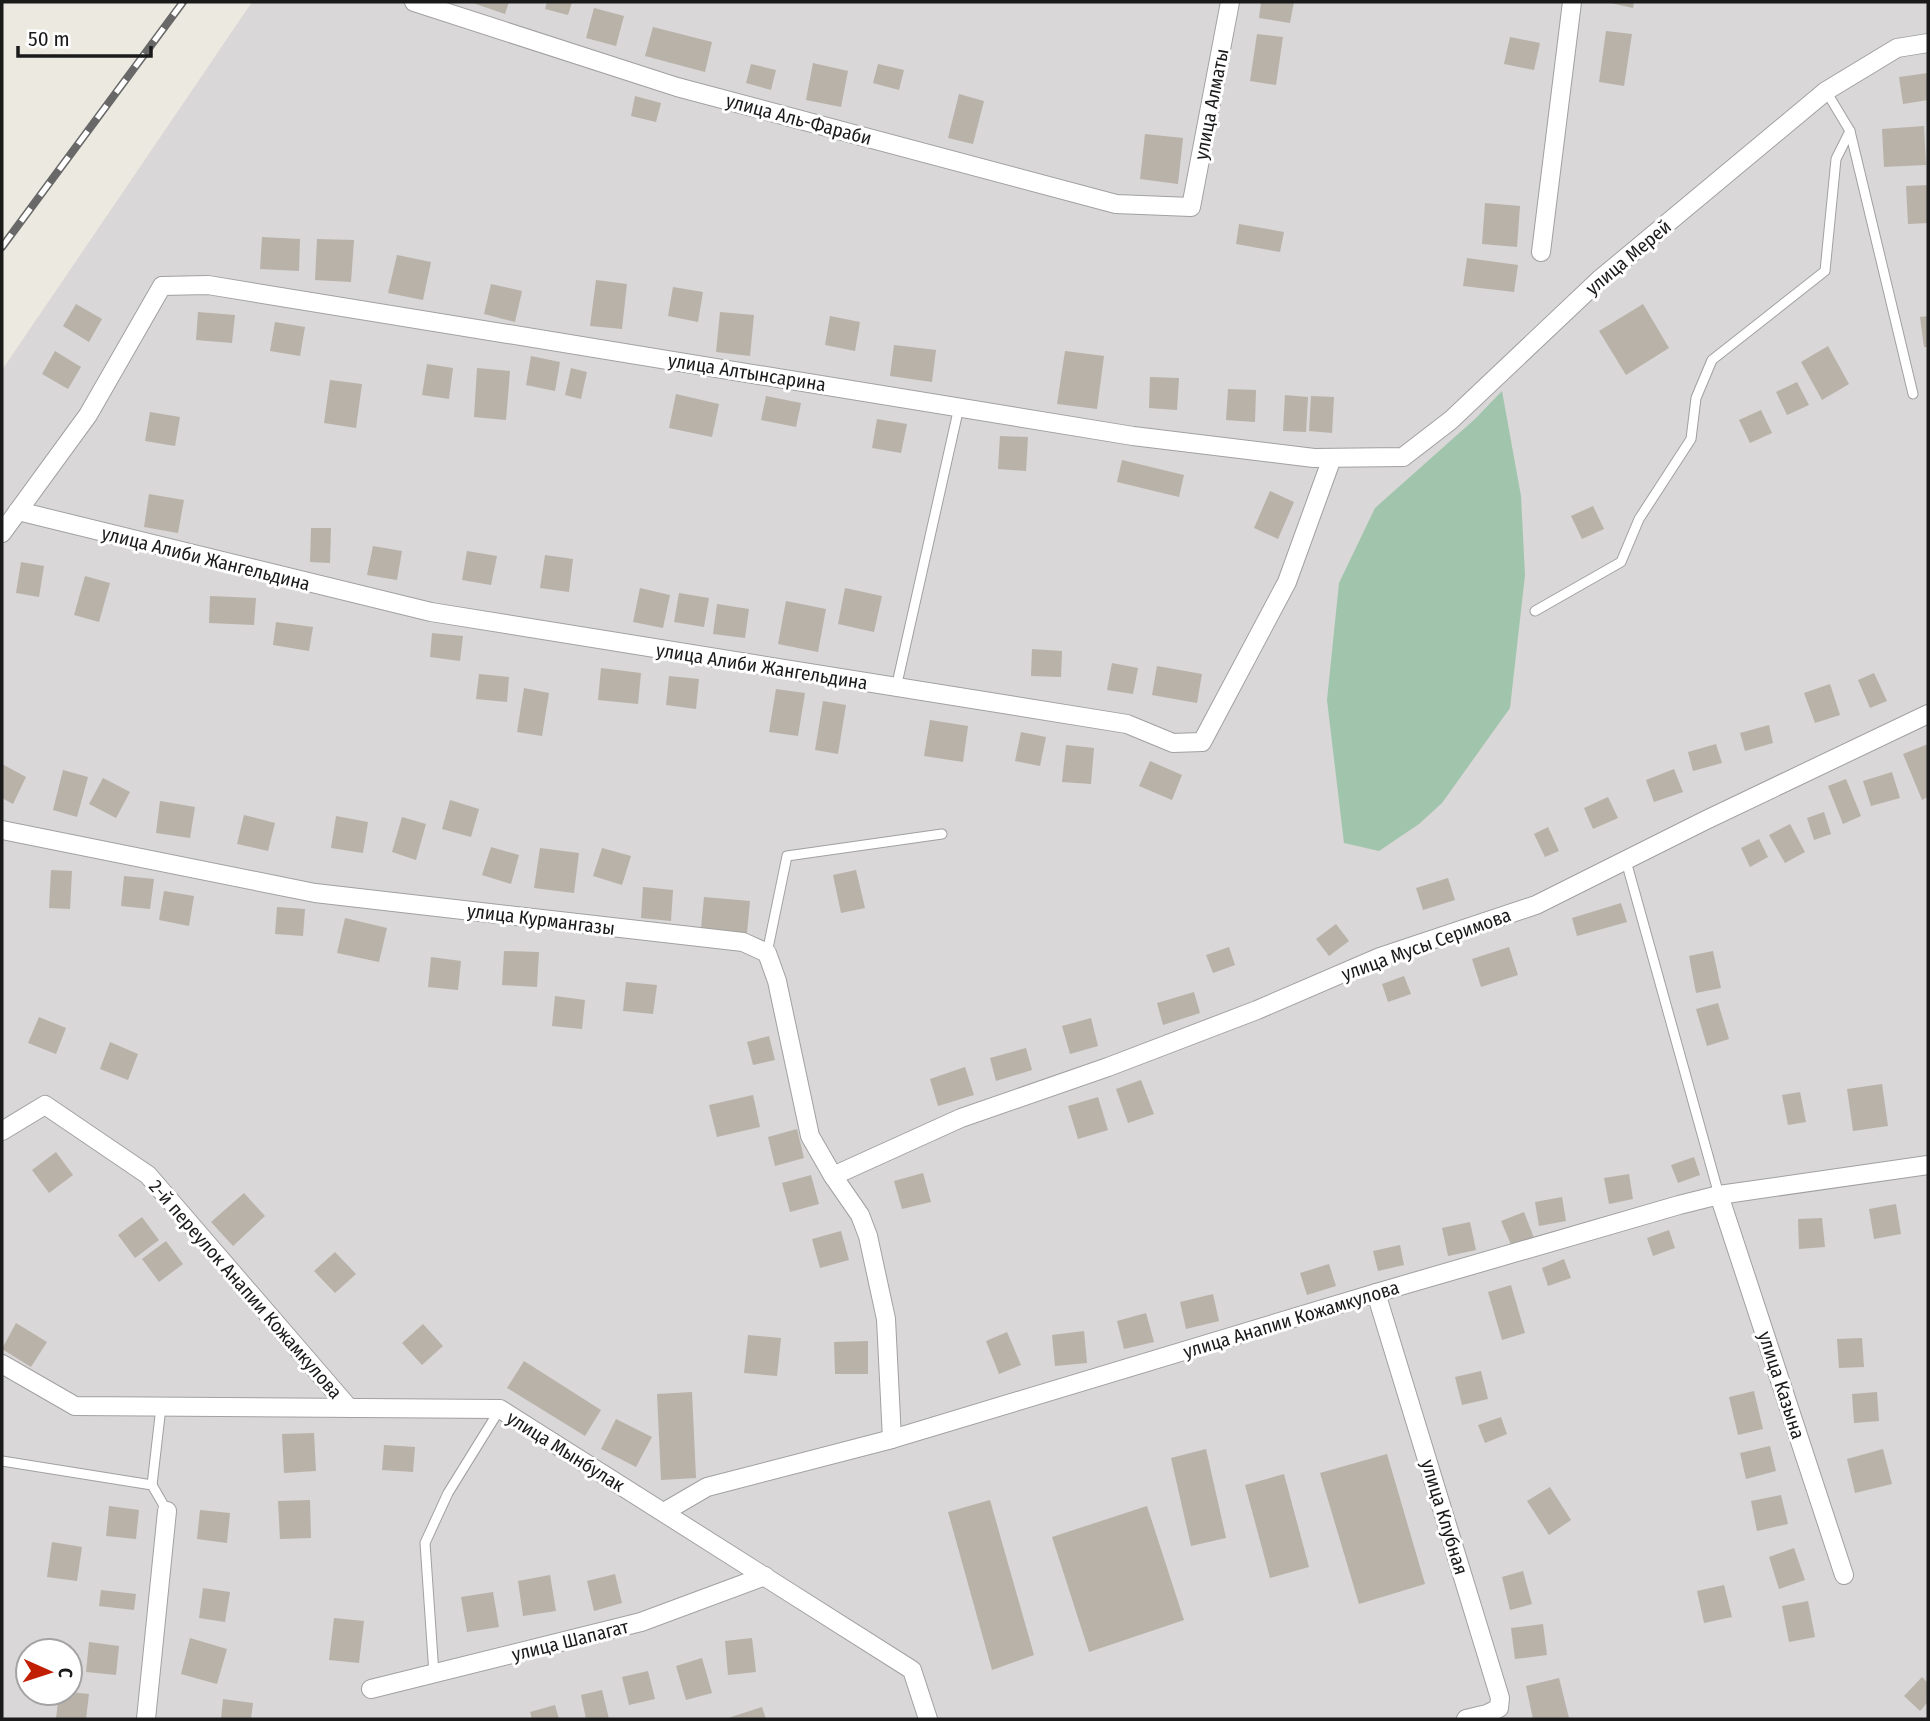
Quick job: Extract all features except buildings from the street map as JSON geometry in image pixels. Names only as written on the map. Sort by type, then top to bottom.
[{"type":"street","name":"улица Аль-Фараби","points":[[414,2],[677,87],[1116,204],[1191,207]]},
{"type":"street","name":"улица Алматы","points":[[1191,207],[1230,2]]},
{"type":"street","points":[[1541,252],[1572,2]]},
{"type":"street","name":"улица Мерей","points":[[1332,458],[1403,457],[1451,420],[1599,280],[1826,92],[1897,48],[1928,43]]},
{"type":"street","name":"улица Алтынсарина","points":[[18,511],[88,415],[162,286],[208,285],[1133,436],[1332,458]]},
{"type":"street","name":"улица Алиби Жангельдина","points":[[18,511],[431,612],[1127,724],[1173,743],[1202,742],[1287,582],[1332,458]]},
{"type":"street","points":[[2,533],[18,511]]},
{"type":"street","name":"улица Мусы Серимова","points":[[833,1177],[961,1118],[1108,1067],[1257,1010],[1380,957],[1536,905],[1928,714]]},
{"type":"street","name":"улица Курмангазы","points":[[2,830],[315,893],[743,942],[766,953]]},
{"type":"street","points":[[766,953],[777,981],[810,1136],[833,1177],[860,1215],[868,1236],[886,1319],[892,1439]]},
{"type":"street","name":"2-й переулок Анапии Кожамкулова","points":[[2,1131],[45,1105],[148,1175],[349,1408]]},
{"type":"street","name":"улица Анапии Кожамкулова","points":[[664,1512],[707,1488],[892,1439],[1679,1205],[1720,1195],[1928,1164]]},
{"type":"street","name":"улица Казына","points":[[1720,1195],[1844,1574]]},
{"type":"street","name":"улица Клубная","points":[[1376,1293],[1500,1698],[1499,1708],[1466,1719]]},
{"type":"street","name":"улица Мынбулак","points":[[2,1364],[75,1406],[500,1409],[912,1670],[928,1719]]},
{"type":"street","points":[[146,1719],[167,1511]]},
{"type":"street","name":"улица Шапагат","points":[[371,1689],[641,1622],[765,1576]]},
{"type":"lane","points":[[1826,92],[1850,131],[1913,394]]},
{"type":"lane","points":[[1535,611],[1621,562],[1639,519],[1691,439],[1696,398],[1712,360],[1825,271],[1836,159],[1850,131]]},
{"type":"lane","points":[[896,688],[959,407]]},
{"type":"lane","points":[[766,953],[787,856],[942,834]]},
{"type":"lane","points":[[1626,861],[1720,1195]]},
{"type":"lane","points":[[160,1407],[152,1485],[167,1511]]},
{"type":"lane","points":[[433,1674],[425,1543],[448,1493],[500,1409]]},
{"type":"lane","points":[[2,1461],[152,1485]]},
{"type":"shaded area","points":[[252,2],[1928,2],[1928,1719],[2,1719],[2,370]]},
{"type":"green space","points":[[1502,391],[1521,496],[1525,575],[1510,708],[1442,803],[1419,824],[1379,851],[1344,843],[1327,700],[1339,583],[1375,508],[1475,419]]},
{"type":"railway","points":[[2,247],[183,2]]}]
